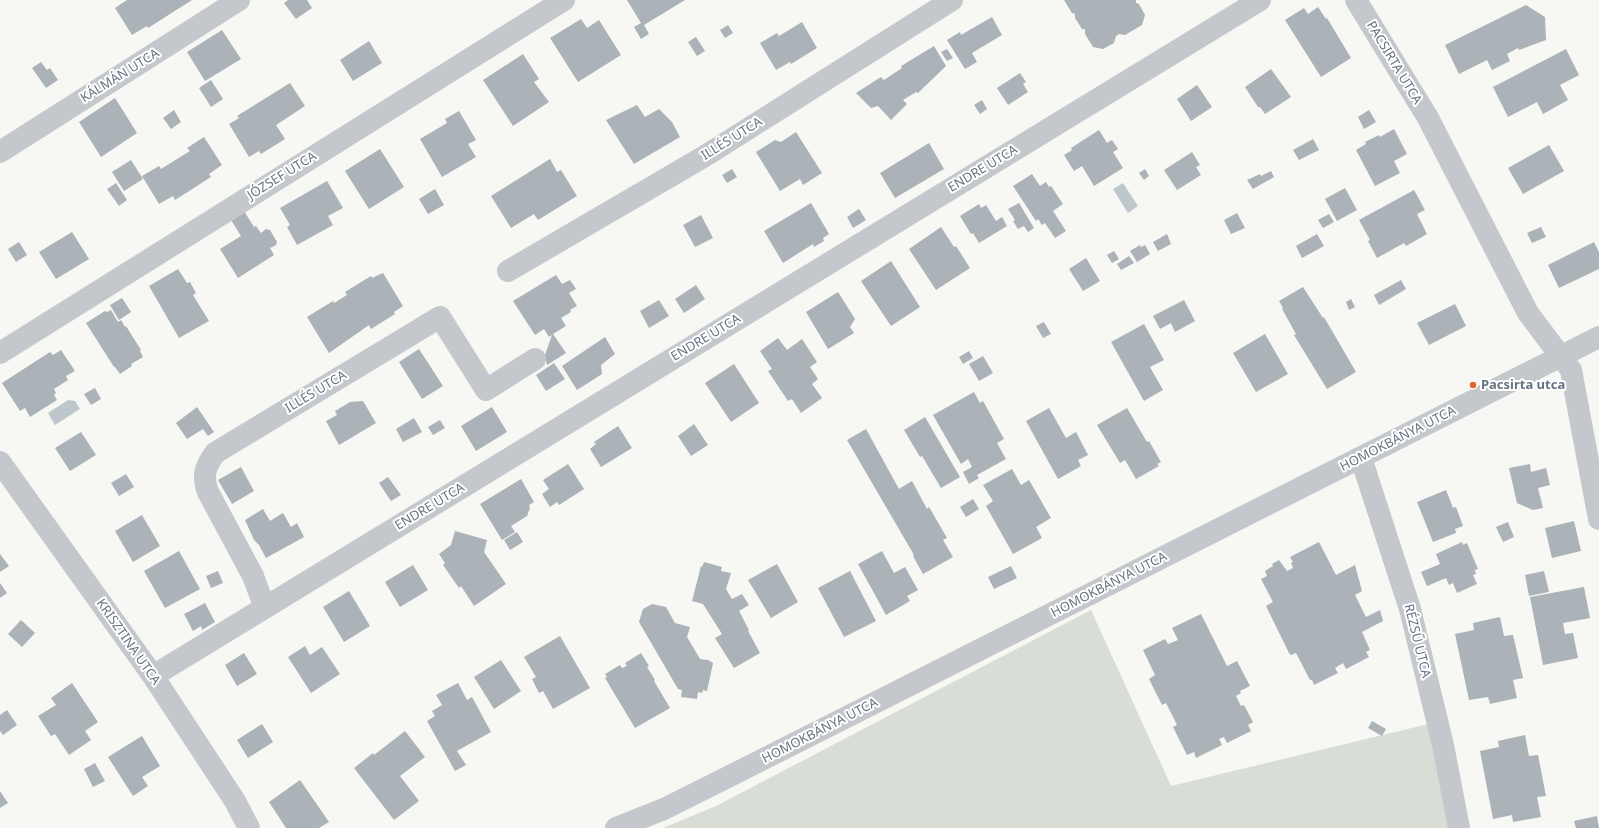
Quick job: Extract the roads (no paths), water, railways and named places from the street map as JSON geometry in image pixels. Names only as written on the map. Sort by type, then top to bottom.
[{"type":"street","name":"KÁLMÁN UTCA","points":[[0,152],[239,0]]},
{"type":"street","name":"JÓZSEF UTCA","points":[[0,353],[564,0]]},
{"type":"street","name":"ILLÉS UTCA","points":[[508,271],[705,156],[952,0]]},
{"type":"street","name":"ENDRE UTCA","points":[[153,676],[1260,0]]},
{"type":"street","name":"PACSIRTA UTCA","points":[[1356,0],[1428,118],[1528,313],[1571,370],[1599,519]]},
{"type":"street","name":"ILLÉS UTCA","points":[[265,608],[254,576],[204,482],[205,470],[215,454],[440,317],[486,390],[535,359]]},
{"type":"street","name":"HOMOKBÁNYA UTCA","points":[[616,828],[664,809],[1599,337]]},
{"type":"street","name":"RÉZSŰ UTCA","points":[[1360,458],[1410,610],[1443,745],[1459,828]]},
{"type":"street","name":"KRISZTINA UTCA","points":[[0,462],[153,676],[235,801],[249,828]]},
{"type":"place","name":"Pacsirta utca","points":[[1473,385]]}]
